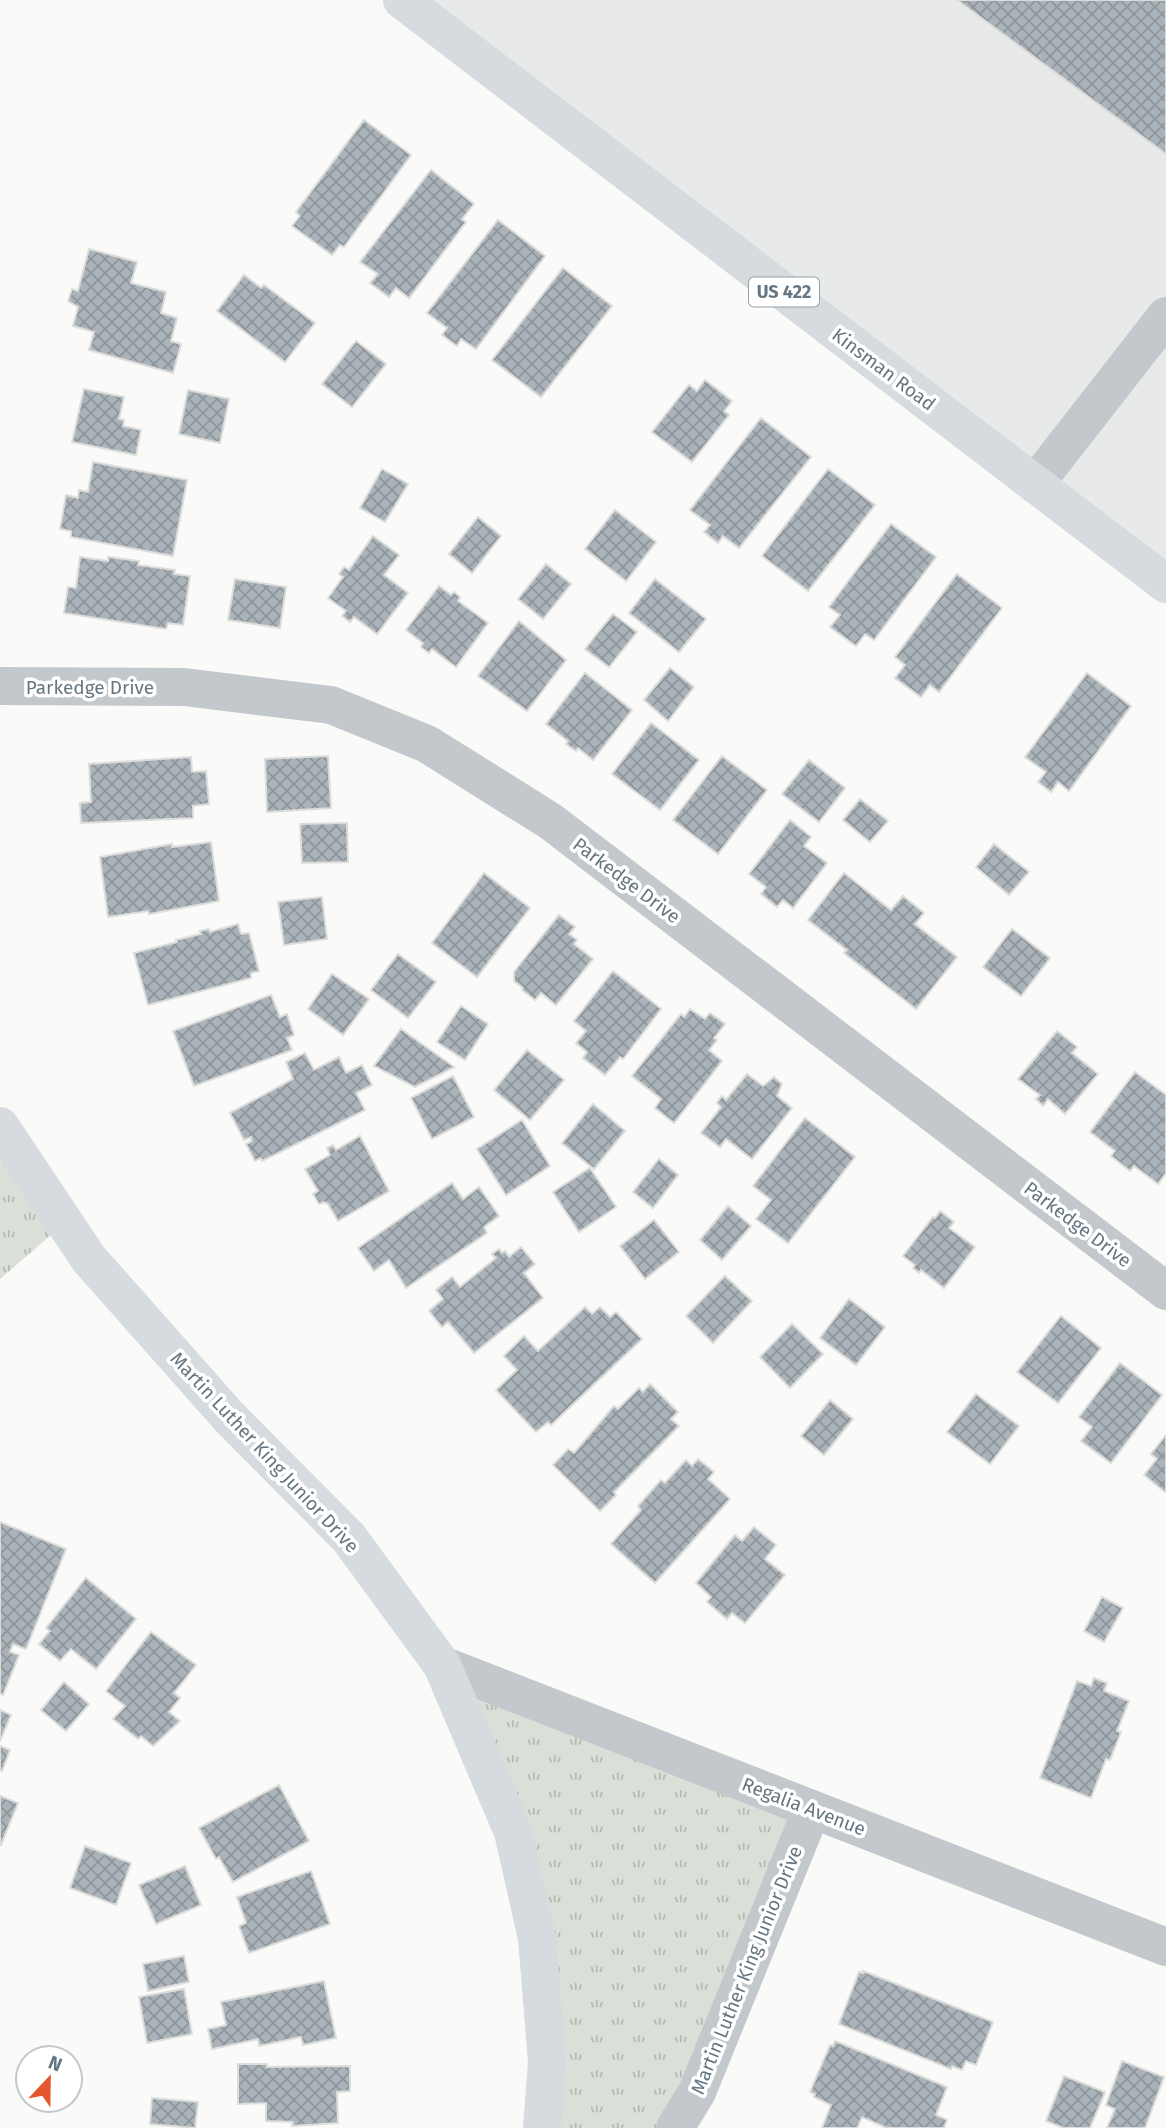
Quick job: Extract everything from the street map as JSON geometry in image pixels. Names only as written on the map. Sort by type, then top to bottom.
[{"type":"street","name":"Kinsman Road","points":[[401,0],[1166,584]]},
{"type":"street","points":[[1035,484],[1166,316]]},
{"type":"street","name":"Parkedge Drive","points":[[0,686],[184,687],[331,705],[427,744],[550,821],[1166,1291]]},
{"type":"street","name":"Martin Luther King Junior Drive","points":[[0,1126],[89,1259],[229,1417],[349,1538],[442,1665],[513,1832],[537,1938],[547,2062],[542,2128]]},
{"type":"street","name":"Regalia Avenue","points":[[442,1665],[1166,1947]]},
{"type":"street","name":"Martin Luther King Junior Drive","points":[[675,2128],[697,2092],[812,1809]]},
{"type":"shaded area","points":[[402,0],[1166,0],[1166,584]]},
{"type":"green space","points":[[0,1126],[65,1223],[0,1279]]},
{"type":"green space","points":[[442,1665],[812,1809],[675,2128],[542,2128],[537,1938]]},
{"type":"building","points":[[957,0],[1166,0],[1166,154]]},
{"type":"building","points":[[364,120],[411,155],[344,247],[340,245],[332,255],[292,226],[300,216],[296,212]]},
{"type":"building","points":[[431,170],[474,204],[462,219],[466,222],[409,298],[396,288],[389,297],[370,283],[378,274],[360,262]]},
{"type":"building","points":[[498,220],[545,256],[476,349],[461,339],[457,346],[442,335],[447,328],[427,313]]},
{"type":"building","points":[[89,249],[137,262],[131,283],[166,292],[161,313],[177,318],[171,341],[181,344],[173,373],[89,350],[94,332],[73,326],[78,307],[68,301],[72,289],[78,291]]},
{"type":"building","points":[[563,268],[612,306],[541,397],[492,360]]},
{"type":"building","points":[[244,275],[261,288],[264,285],[315,323],[285,362],[217,311]]},
{"type":"building","points":[[356,341],[386,364],[352,407],[322,384]]},
{"type":"building","points":[[705,380],[732,401],[724,411],[729,415],[692,462],[652,432],[689,385],[697,391]]},
{"type":"building","points":[[84,389],[124,397],[119,419],[124,420],[123,426],[141,430],[136,455],[72,442]]},
{"type":"building","points":[[188,390],[229,399],[220,443],[179,434]]},
{"type":"building","points":[[761,418],[811,457],[739,548],[723,536],[718,543],[704,532],[710,525],[690,510]]},
{"type":"building","points":[[93,462],[187,480],[173,556],[71,537],[71,531],[60,529],[66,495],[78,498],[79,490],[88,492]]},
{"type":"building","points":[[382,469],[408,484],[385,522],[360,508]]},
{"type":"building","points":[[828,469],[875,505],[808,591],[762,556]]},
{"type":"building","points":[[615,510],[656,542],[626,581],[585,549]]},
{"type":"building","points":[[478,517],[501,536],[472,573],[449,554]]},
{"type":"building","points":[[891,524],[936,557],[874,640],[865,634],[856,646],[830,627],[840,615],[829,607]]},
{"type":"building","points":[[373,536],[399,555],[384,575],[408,593],[377,634],[354,617],[350,622],[342,616],[346,611],[328,598],[343,577],[339,574],[344,567],[349,570]]},
{"type":"building","points":[[80,557],[139,561],[138,565],[175,570],[174,574],[190,576],[183,625],[168,623],[166,629],[64,613],[68,587],[76,588]]},
{"type":"building","points":[[546,564],[571,584],[543,619],[518,599]]},
{"type":"building","points":[[957,574],[1002,608],[939,692],[930,685],[921,697],[895,678],[905,665],[895,657]]},
{"type":"building","points":[[235,579],[286,587],[280,628],[228,620]]},
{"type":"building","points":[[655,579],[706,619],[679,652],[629,613]]},
{"type":"building","points":[[439,586],[451,595],[454,592],[460,597],[458,601],[488,623],[456,667],[432,649],[429,653],[421,647],[423,643],[406,630]]},
{"type":"building","points":[[613,614],[637,632],[609,667],[585,649]]},
{"type":"building","points":[[519,621],[566,660],[527,711],[478,676]]},
{"type":"building","points":[[670,668],[694,687],[668,721],[644,700]]},
{"type":"building","points":[[585,673],[632,710],[593,760],[578,748],[576,751],[566,744],[568,741],[546,724]]},
{"type":"building","points":[[1087,673],[1131,706],[1069,791],[1058,782],[1051,792],[1038,782],[1046,772],[1025,757]]},
{"type":"building","points":[[651,723],[699,760],[660,810],[612,774]]},
{"type":"building","points":[[328,756],[331,808],[267,812],[265,759]]},
{"type":"building","points":[[722,756],[767,790],[718,854],[673,820]]},
{"type":"building","points":[[191,757],[192,772],[206,771],[209,804],[193,806],[193,818],[81,823],[80,803],[91,802],[89,764]]},
{"type":"building","points":[[809,760],[845,788],[819,822],[782,794]]},
{"type":"building","points":[[860,799],[888,821],[870,842],[843,820]]},
{"type":"building","points":[[790,820],[811,837],[804,846],[827,863],[793,908],[783,900],[777,907],[761,894],[766,887],[749,874]]},
{"type":"building","points":[[347,823],[348,862],[302,863],[300,824]]},
{"type":"building","points":[[211,842],[219,901],[149,914],[148,911],[108,917],[100,857],[172,844],[172,847]]},
{"type":"building","points":[[994,844],[1029,872],[1009,895],[976,867]]},
{"type":"building","points":[[484,873],[530,908],[477,977],[432,943]]},
{"type":"building","points":[[844,873],[891,910],[903,896],[924,913],[915,924],[957,957],[916,1009],[844,953],[847,950],[808,920]]},
{"type":"building","points":[[322,897],[327,939],[284,945],[278,902]]},
{"type":"building","points":[[559,915],[575,927],[569,934],[577,940],[574,944],[593,959],[556,1005],[541,993],[535,1000],[522,990],[514,981],[514,972]]},
{"type":"building","points":[[238,924],[241,934],[249,933],[259,971],[251,973],[251,978],[148,1005],[134,953],[201,934],[200,931],[209,929],[210,932]]},
{"type":"building","points":[[1012,929],[1050,958],[1021,996],[983,967]]},
{"type":"building","points":[[398,954],[436,982],[408,1018],[371,990]]},
{"type":"building","points":[[613,971],[661,1009],[623,1059],[620,1057],[605,1075],[583,1058],[587,1052],[576,1043],[586,1031],[574,1021]]},
{"type":"building","points":[[332,974],[369,999],[343,1035],[308,1009]]},
{"type":"building","points":[[271,995],[280,1017],[287,1014],[294,1035],[287,1038],[292,1050],[194,1086],[173,1031]]},
{"type":"building","points":[[461,1006],[488,1024],[465,1060],[437,1042]]},
{"type":"building","points":[[690,1009],[705,1019],[710,1013],[725,1024],[709,1050],[722,1061],[674,1123],[655,1108],[661,1099],[632,1076],[681,1014],[684,1017]]},
{"type":"building","points":[[401,1029],[454,1067],[415,1087],[374,1066]]},
{"type":"building","points":[[1057,1031],[1077,1047],[1072,1053],[1098,1074],[1065,1114],[1048,1099],[1043,1106],[1036,1099],[1040,1095],[1018,1079]]},
{"type":"building","points":[[527,1050],[564,1080],[530,1120],[494,1090]]},
{"type":"building","points":[[305,1053],[314,1070],[339,1057],[346,1073],[362,1065],[372,1085],[356,1093],[365,1110],[262,1161],[261,1158],[255,1161],[246,1144],[252,1141],[251,1137],[244,1140],[230,1113],[293,1079],[286,1062]]},
{"type":"building","points":[[1135,1072],[1166,1095],[1166,1173],[1158,1184],[1134,1166],[1130,1171],[1111,1156],[1115,1151],[1090,1132]]},
{"type":"building","points":[[747,1074],[763,1086],[774,1077],[782,1084],[777,1096],[792,1108],[752,1159],[726,1139],[720,1147],[701,1133],[721,1107],[717,1103],[722,1096],[726,1100]]},
{"type":"building","points":[[453,1076],[474,1117],[432,1139],[411,1098]]},
{"type":"building","points":[[593,1104],[625,1131],[594,1169],[562,1143]]},
{"type":"building","points":[[805,1118],[855,1157],[788,1243],[756,1219],[771,1200],[753,1186]]},
{"type":"building","points":[[522,1120],[550,1166],[506,1195],[477,1149]]},
{"type":"building","points":[[360,1136],[389,1191],[338,1221],[328,1204],[319,1204],[313,1194],[318,1191],[305,1169],[330,1155],[327,1148],[333,1145],[336,1150]]},
{"type":"building","points":[[659,1159],[678,1175],[653,1208],[633,1192]]},
{"type":"building","points":[[590,1168],[616,1207],[579,1232],[553,1192]]},
{"type":"building","points":[[452,1183],[463,1199],[479,1187],[499,1216],[484,1227],[487,1233],[406,1288],[389,1260],[374,1271],[358,1248]]},
{"type":"building","points":[[728,1206],[751,1226],[722,1260],[700,1240]]},
{"type":"building","points":[[940,1211],[954,1222],[949,1228],[975,1247],[944,1288],[921,1270],[919,1273],[913,1268],[915,1265],[903,1256]]},
{"type":"building","points":[[654,1220],[679,1252],[645,1279],[620,1246]]},
{"type":"building","points":[[521,1247],[535,1264],[524,1273],[543,1298],[474,1353],[448,1322],[442,1327],[429,1311],[443,1299],[436,1290],[452,1277],[460,1287],[496,1258],[492,1254],[499,1249],[502,1253],[505,1251],[509,1257]]},
{"type":"building","points":[[725,1276],[752,1301],[713,1343],[686,1316]]},
{"type":"building","points":[[849,1299],[885,1327],[856,1365],[820,1338]]},
{"type":"building","points":[[585,1307],[592,1314],[600,1307],[610,1317],[616,1312],[642,1339],[551,1425],[548,1422],[536,1432],[496,1390],[517,1370],[504,1356],[524,1336],[538,1351]]},
{"type":"building","points":[[1061,1316],[1101,1348],[1058,1403],[1017,1372]]},
{"type":"building","points":[[792,1324],[823,1354],[790,1388],[760,1357]]},
{"type":"building","points":[[1120,1363],[1162,1395],[1111,1463],[1081,1441],[1092,1427],[1079,1417]]},
{"type":"building","points":[[650,1384],[678,1412],[671,1419],[679,1426],[614,1492],[616,1495],[600,1511],[553,1465],[568,1449],[574,1453],[614,1406],[618,1409],[639,1388],[643,1392]]},
{"type":"building","points":[[976,1394],[1019,1426],[990,1464],[947,1432]]},
{"type":"building","points":[[830,1400],[853,1419],[824,1455],[801,1436]]},
{"type":"building","points":[[1166,1435],[1165,1492],[1144,1475],[1157,1459],[1151,1454]]},
{"type":"building","points":[[698,1459],[714,1472],[708,1479],[730,1499],[655,1583],[611,1544],[641,1510],[638,1506],[661,1480],[665,1483],[686,1460],[692,1466]]},
{"type":"building","points":[[0,1522],[66,1549],[26,1649],[13,1644],[10,1652],[19,1655],[3,1695],[0,1693]]},
{"type":"building","points":[[754,1527],[776,1545],[765,1559],[785,1575],[745,1623],[732,1613],[727,1619],[707,1602],[711,1597],[696,1583],[735,1535],[742,1541]]},
{"type":"building","points":[[86,1578],[136,1619],[96,1669],[71,1649],[60,1661],[39,1644],[50,1631],[46,1628]]},
{"type":"building","points":[[1102,1597],[1123,1608],[1104,1642],[1084,1631]]},
{"type":"building","points":[[151,1632],[196,1665],[174,1693],[180,1698],[169,1712],[180,1721],[153,1746],[141,1736],[138,1739],[113,1719],[125,1706],[106,1691]]},
{"type":"building","points":[[1094,1678],[1107,1683],[1104,1691],[1129,1701],[1117,1731],[1121,1732],[1110,1760],[1106,1759],[1091,1798],[1040,1778],[1077,1681],[1091,1686]]},
{"type":"building","points":[[64,1682],[89,1704],[66,1731],[41,1710]]},
{"type":"building","points":[[0,1710],[11,1715],[0,1741]]},
{"type":"building","points":[[0,1746],[10,1750],[2,1771],[0,1770]]},
{"type":"building","points":[[279,1785],[309,1841],[233,1882],[219,1857],[216,1859],[199,1828]]},
{"type":"building","points":[[0,1796],[18,1803],[1,1845],[0,1845]]},
{"type":"building","points":[[85,1846],[131,1863],[116,1905],[70,1888]]},
{"type":"building","points":[[185,1866],[201,1905],[156,1924],[139,1885]]},
{"type":"building","points":[[311,1871],[330,1924],[249,1953],[239,1926],[246,1923],[237,1897]]},
{"type":"building","points":[[184,1956],[189,1982],[148,1991],[143,1964]]},
{"type":"building","points":[[863,1971],[993,2022],[976,2065],[966,2061],[962,2070],[952,2066],[951,2069],[839,2024],[859,1972]]},
{"type":"building","points":[[324,1981],[336,2038],[303,2045],[301,2037],[259,2046],[258,2039],[212,2049],[208,2029],[226,2025],[221,2002]]},
{"type":"building","points":[[184,1989],[192,2034],[147,2043],[139,1997]]},
{"type":"building","points":[[835,2041],[947,2087],[936,2115],[947,2120],[944,2128],[887,2128],[862,2117],[857,2128],[822,2128],[831,2105],[814,2097],[815,2094],[810,2092],[830,2045],[833,2046]]},
{"type":"building","points":[[1122,2061],[1164,2077],[1145,2128],[1107,2128],[1115,2109],[1106,2105]]},
{"type":"building","points":[[238,2064],[267,2064],[267,2067],[350,2066],[350,2091],[337,2092],[338,2123],[292,2126],[293,2122],[266,2121],[266,2103],[238,2104]]},
{"type":"building","points":[[1064,2076],[1105,2092],[1090,2128],[1064,2128],[1046,2121]]},
{"type":"building","points":[[152,2098],[198,2102],[195,2128],[150,2124]]}]
